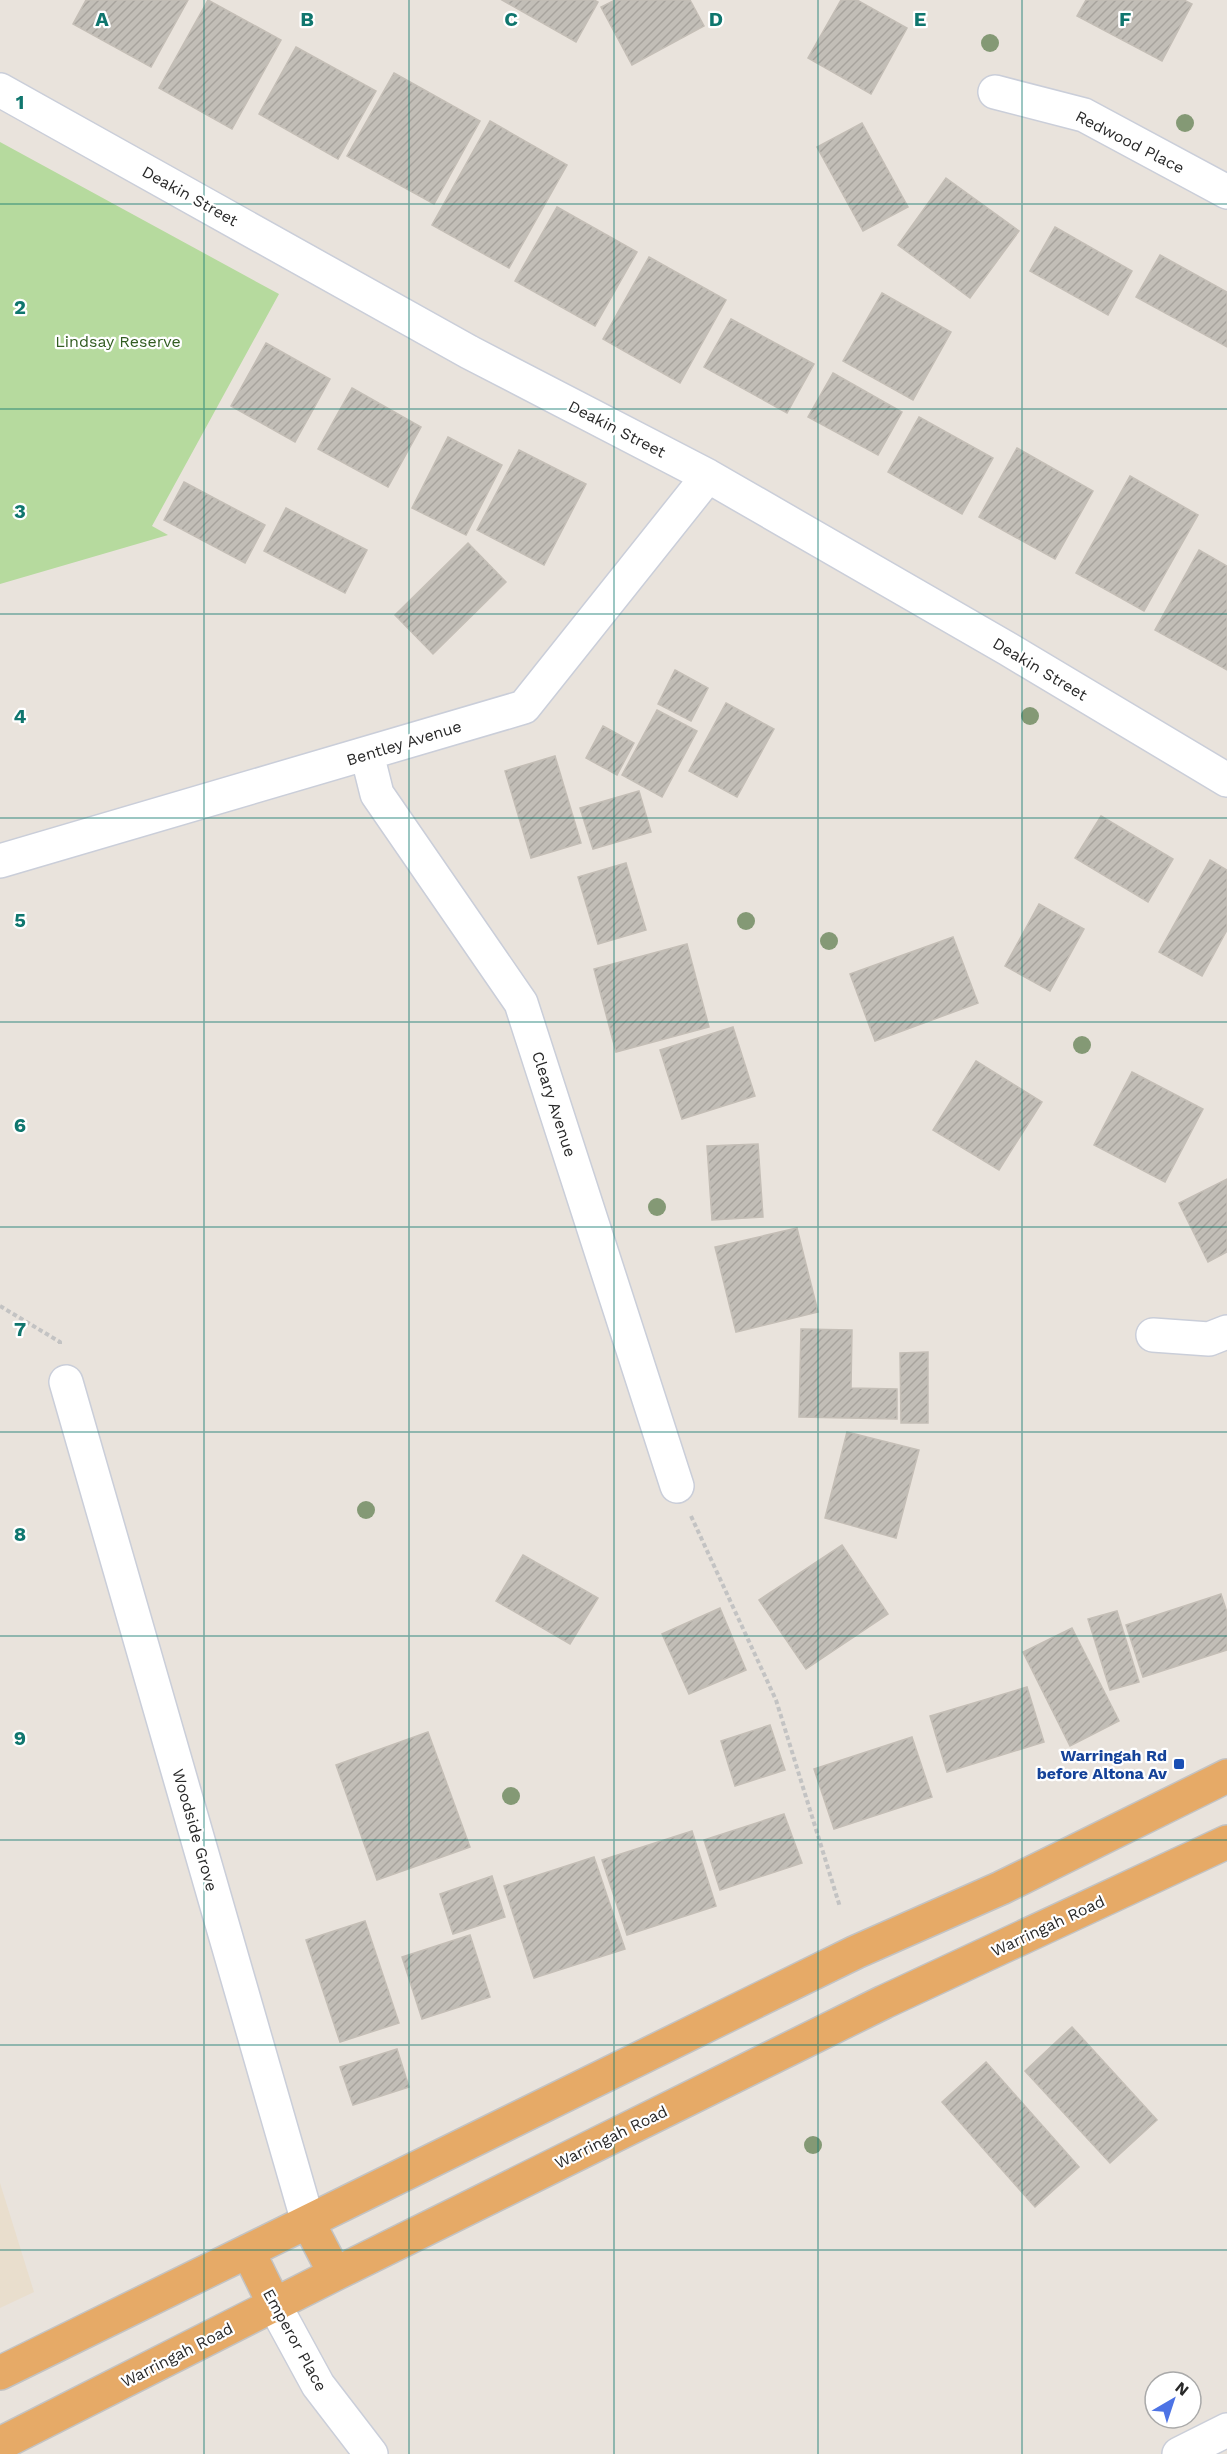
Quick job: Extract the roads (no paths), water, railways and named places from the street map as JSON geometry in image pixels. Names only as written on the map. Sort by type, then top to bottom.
[{"type":"highway","points":[[0,2373],[856,1952],[1000,1888],[1227,1776]]},
{"type":"highway","name":"Warringah Road","points":[[0,2444],[335,2274],[884,2002],[1227,1842]]},
{"type":"highway","name":"Woodside Grove","points":[[308,2222],[335,2274]]},
{"type":"highway","name":"Emperor Place","points":[[248,2251],[275,2306]]},
{"type":"street","name":"Deakin Street","points":[[0,90],[469,352],[708,476],[997,643],[1227,780]]},
{"type":"street","name":"Redwood Place","points":[[995,92],[1083,115],[1227,192]]},
{"type":"street","name":"Bentley Avenue","points":[[0,861],[524,707],[708,476]]},
{"type":"street","name":"Cleary Avenue","points":[[367,754],[378,794],[521,1003],[677,1486]]},
{"type":"street","points":[[1154,1335],[1209,1339],[1227,1332]]},
{"type":"street","name":"Woodside Grove","points":[[66,1382],[308,2222]]},
{"type":"street","name":"Emperor Place","points":[[275,2306],[318,2385],[371,2454]]},
{"type":"street","points":[[1179,2454],[1227,2430]]},
{"type":"place","name":"Warringah Rd before Altona Av","points":[[1179,1764]]},
{"type":"park label","name":"Lindsay Reserve","points":[[118,341]]}]
